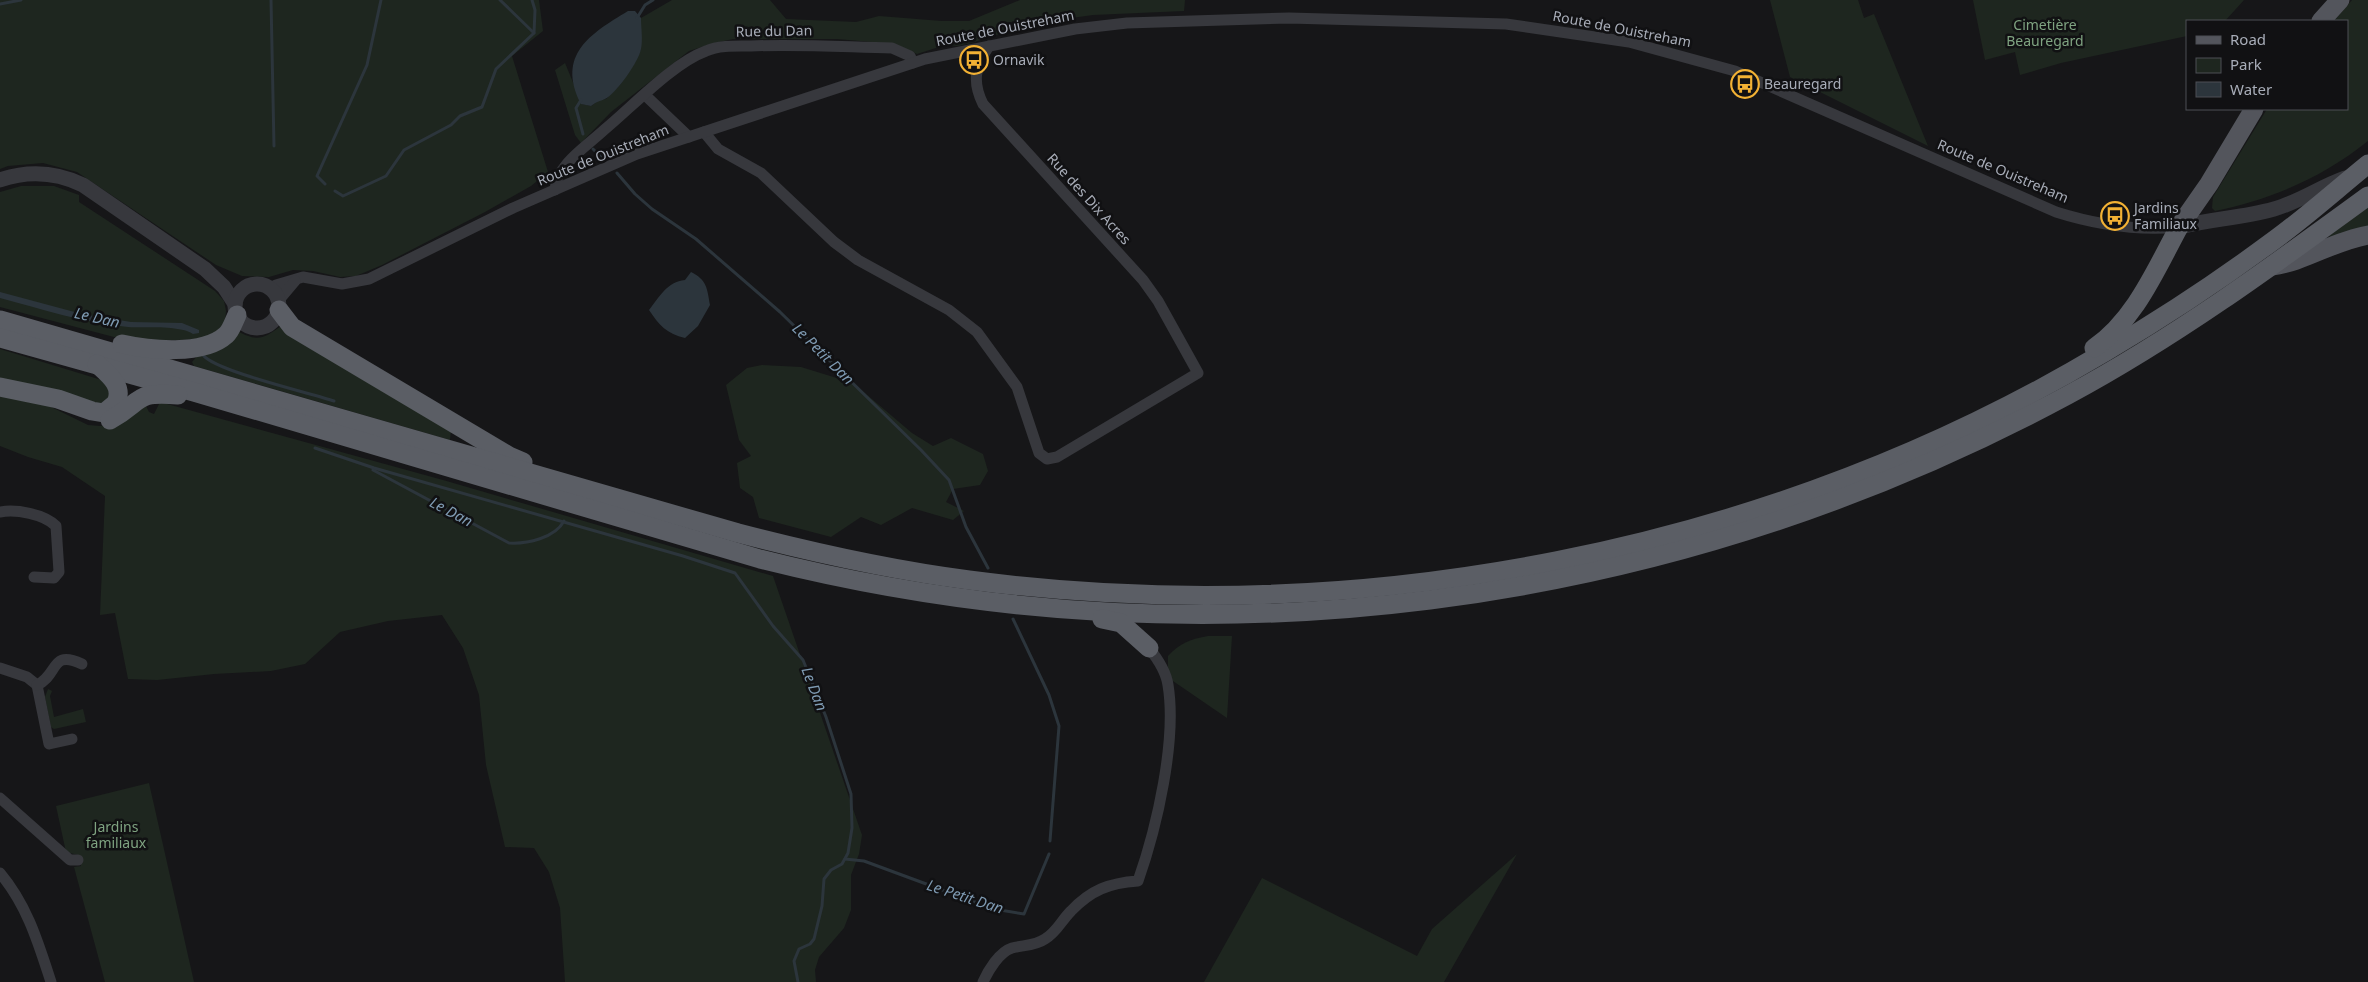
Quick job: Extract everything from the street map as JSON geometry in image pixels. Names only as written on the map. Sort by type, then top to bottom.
[{"type":"highway","points":[[0,320],[796,548],[856,561],[970,580],[1048,588],[1172,596],[1240,596],[1335,591],[1413,584],[1521,568],[1603,551],[1761,508],[1879,464],[1963,427],[2102,354],[2220,279],[2292,227],[2363,168]]},
{"type":"highway","points":[[0,338],[96,363],[788,566],[933,594],[1088,610],[1175,615],[1314,611],[1373,607],[1467,595],[1597,572],[1676,552],[1825,506],[1913,471],[2019,421],[2137,355],[2272,266],[2368,196]]},
{"type":"highway","points":[[2051,382],[2061,369],[2100,344],[2119,326],[2143,291],[2195,224]]},
{"type":"highway","points":[[276,299],[292,327],[509,456],[567,483]]},
{"type":"highway","points":[[0,320],[70,332],[140,348],[172,350],[215,342],[227,335],[236,310]]},
{"type":"highway","points":[[0,386],[92,411],[108,412],[118,399],[117,384],[96,363]]},
{"type":"highway","points":[[40,396],[75,414],[96,422],[110,420],[146,394],[178,395],[194,392]]},
{"type":"highway","points":[[1088,610],[1099,619],[1121,623],[1149,648]]},
{"type":"highway","points":[[1149,648],[1146,636],[1150,627],[1175,615]]},
{"type":"main road","points":[[2322,20],[2340,0]]},
{"type":"main road","points":[[2195,224],[2209,184],[2253,110]]},
{"type":"main road","points":[[2272,266],[2288,264],[2337,242],[2368,235]]},
{"type":"street","name":"Route de Ouistreham","points":[[276,299],[295,280],[303,277],[342,284],[369,279],[555,190],[637,154],[913,63],[1075,29],[1127,23],[1198,20],[1289,18],[1506,24],[1551,29],[1637,44],[1734,71],[2056,212],[2086,221],[2126,228],[2195,224]]},
{"type":"street","name":"Rue du Dan","points":[[555,190],[557,175],[562,168],[681,65],[706,51],[718,48],[765,45],[892,48],[910,56],[913,63]]},
{"type":"street","name":"Rue des Dix Acres","points":[[704,132],[718,149],[761,173],[834,242],[858,260],[949,310],[977,332],[1017,387],[1038,453],[1047,459],[1056,457],[1198,373],[1158,301],[1143,280],[983,104],[976,90],[975,75],[980,59],[989,46]]},
{"type":"street","points":[[645,95],[689,137]]},
{"type":"street","points":[[2209,184],[2195,224],[2244,217],[2276,208],[2363,168]]},
{"type":"street","points":[[0,180],[38,173],[58,175],[74,181],[93,191],[204,269],[224,287],[243,322],[250,327],[262,328],[274,320],[276,299],[262,284],[250,285],[204,269]]},
{"type":"street","points":[[236,310],[241,291],[250,285]]},
{"type":"street","points":[[0,512],[16,511],[54,523],[57,529],[59,572],[54,578],[34,577]]},
{"type":"street","points":[[982,982],[989,969],[1010,948],[1035,944],[1044,940],[1054,933],[1070,911],[1096,891],[1115,883],[1138,881],[1146,857],[1167,762],[1171,716],[1168,683],[1156,656],[1149,648]]},
{"type":"street","points":[[37,684],[46,680],[57,662],[61,660],[69,658],[82,664]]},
{"type":"street","points":[[0,668],[27,677],[37,684],[49,744],[72,739]]},
{"type":"street","points":[[0,798],[70,860],[78,860]]},
{"type":"street","points":[[0,873],[20,899],[31,921],[51,982]]},
{"type":"green space","points":[[0,0],[539,0],[543,31],[512,56],[548,172],[531,186],[485,212],[382,265],[356,276],[340,277],[313,271],[293,270],[269,277],[242,276],[216,265],[77,172],[43,163],[8,166],[0,169]]},
{"type":"green space","points":[[672,0],[770,0],[786,19],[856,22],[879,16],[969,21],[1020,0],[1185,0],[1184,11],[1093,15],[1035,23],[971,43],[958,46],[945,45],[917,54],[895,44],[837,39],[733,39],[711,44],[689,51],[611,112],[581,143],[575,135],[555,70],[565,63],[582,104],[591,106],[599,100],[606,99],[620,85],[636,61],[641,49],[641,18]]},
{"type":"green space","points":[[1770,0],[1858,0],[1864,18],[1874,14],[1928,146],[1790,77]]},
{"type":"green space","name":"Cimetière Beauregard","points":[[1973,0],[2244,0],[2226,20],[2186,20],[2186,36],[2061,63],[2020,75],[2015,52],[1985,60]]},
{"type":"green space","points":[[2352,0],[2368,0],[2368,141],[2333,166],[2296,185],[2256,200],[2215,211],[2212,208],[2213,197],[2266,110],[2348,110],[2348,20],[2335,20]]},
{"type":"green space","points":[[21,186],[54,186],[79,195],[79,202],[215,291],[224,301],[226,311],[225,323],[212,336],[147,342],[114,337],[0,307],[0,192]]},
{"type":"green space","points":[[2368,207],[2368,230],[2332,239],[2329,236]]},
{"type":"green space","points":[[281,326],[451,430],[450,440],[194,366],[192,362],[199,354],[237,331],[250,337],[260,338]]},
{"type":"green space","points":[[0,349],[105,381],[112,391],[107,405],[0,381]]},
{"type":"green space","points":[[762,365],[801,367],[853,383],[912,433],[933,446],[951,438],[983,454],[988,471],[980,485],[953,489],[946,502],[964,511],[953,520],[912,508],[881,525],[861,517],[831,537],[759,518],[753,497],[740,488],[737,463],[751,456],[739,440],[726,385],[747,368]]},
{"type":"green space","points":[[0,394],[39,401],[88,425],[100,426],[111,424],[143,400],[149,412],[154,414],[160,402],[443,480],[773,576],[862,835],[859,854],[851,875],[851,910],[844,928],[819,957],[815,970],[816,982],[565,982],[560,908],[549,872],[534,848],[505,847],[486,765],[479,695],[463,648],[442,615],[388,621],[340,632],[305,664],[271,671],[157,680],[128,679],[115,613],[100,615],[105,496],[62,467],[0,446]]},
{"type":"green space","points":[[1208,636],[1232,636],[1227,718],[1173,681],[1168,673],[1168,656],[1172,652],[1186,642]]},
{"type":"green space","points":[[48,689],[52,691],[50,696],[54,717],[83,709],[86,722],[54,729],[51,727],[45,697]]},
{"type":"green space","name":"Jardins familiaux","points":[[149,783],[194,982],[105,982],[74,867],[81,866],[78,855],[66,852],[56,806]]},
{"type":"green space","points":[[1517,854],[1444,982],[1204,982],[1262,878],[1417,956],[1432,929]]},
{"type":"water","points":[[628,11],[635,11],[641,18],[642,45],[632,69],[610,96],[591,106],[581,104],[574,87],[572,72],[575,59],[581,48],[601,28]]},
{"type":"water","points":[[691,272],[703,281],[710,305],[698,326],[685,338],[673,334],[664,328],[649,310],[664,290],[679,281],[685,280]]},
{"type":"water","points":[[0,292],[82,314],[131,322],[182,323],[199,330],[199,333],[193,334],[171,328],[128,327],[96,322],[0,298]]},
{"type":"waterway","points":[[0,4],[21,0]]},
{"type":"waterway","points":[[271,0],[274,146]]},
{"type":"waterway","points":[[325,184],[317,176],[367,65],[381,0]]},
{"type":"waterway","points":[[500,0],[534,33]]},
{"type":"waterway","points":[[335,191],[343,196],[386,176],[404,150],[451,125],[460,116],[482,107],[496,69],[534,33],[535,10],[532,0]]},
{"type":"waterway","name":"Le Petit Dan","points":[[637,18],[645,5],[653,0]]},
{"type":"waterway","name":"Le Petit Dan","points":[[581,100],[576,108],[583,134]]},
{"type":"waterway","name":"Le Petit Dan","points":[[593,149],[601,157]]},
{"type":"waterway","name":"Le Petit Dan","points":[[617,173],[635,194],[652,209],[696,239],[780,312],[921,450],[949,480],[966,527],[988,568]]},
{"type":"waterway","name":"Le Dan","points":[[203,355],[225,368],[334,401]]},
{"type":"waterway","name":"Le Dan","points":[[315,448],[374,468],[683,556],[735,573],[773,626],[803,660],[826,717],[851,794],[852,828],[848,853],[842,864],[831,870],[824,879],[822,906],[814,939],[810,944],[799,949],[794,961],[798,982]]},
{"type":"waterway","name":"Le Dan","points":[[373,470],[509,543],[540,539],[554,532],[564,521]]},
{"type":"waterway","name":"Le Petit Dan","points":[[1013,619],[1049,695],[1059,726],[1050,841]]},
{"type":"waterway","name":"Le Petit Dan","points":[[845,859],[864,861],[994,909],[1024,914],[1049,854]]},
{"type":"place","name":"Ornavik","points":[[974,60]]},
{"type":"place","name":"Beauregard","points":[[1745,84]]},
{"type":"place","name":"Jardins Familiaux","points":[[2115,216]]}]
